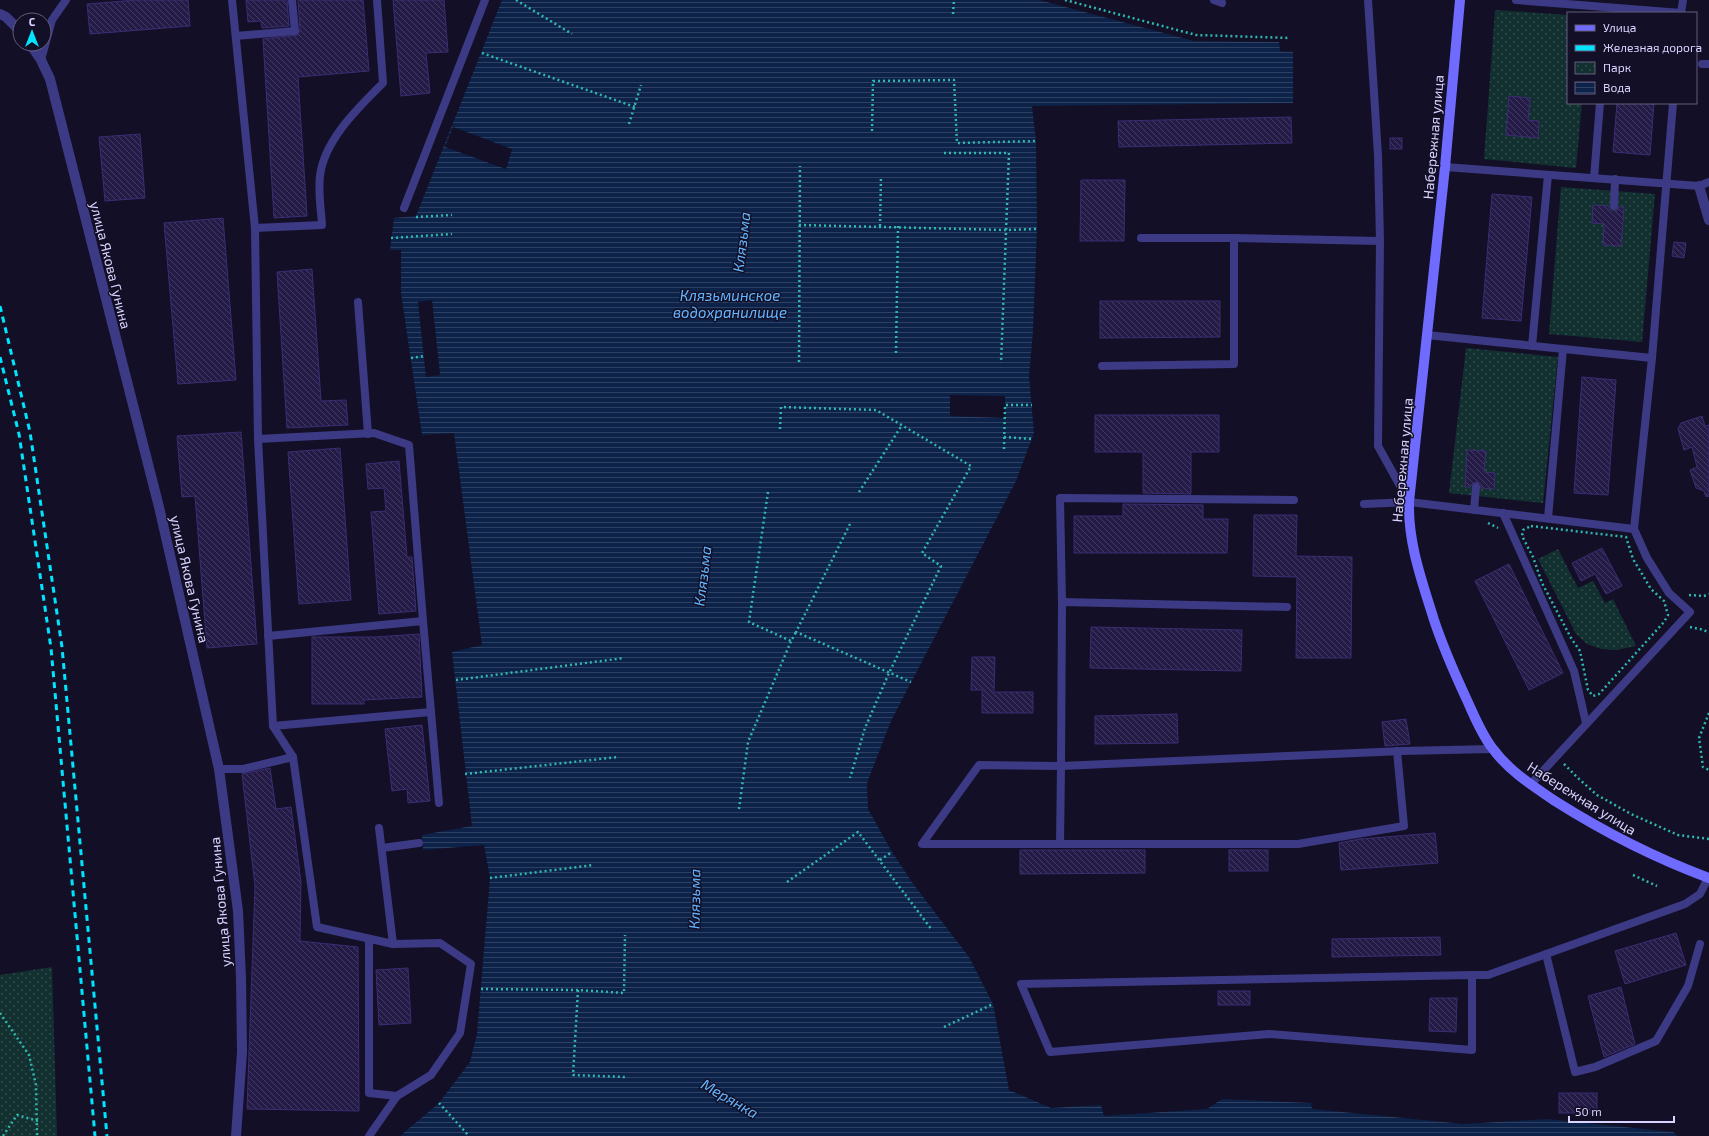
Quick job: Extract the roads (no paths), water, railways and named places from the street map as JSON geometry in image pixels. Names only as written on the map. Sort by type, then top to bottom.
[{"type":"street","name":"Набережная улица","points":[[1460,0],[1445,167],[1409,502],[1410,536],[1417,568],[1445,651],[1476,721],[1492,749],[1509,768],[1530,784],[1590,822],[1629,843],[1708,878]]},
{"type":"street","points":[[3,16],[12,24]]},
{"type":"street","name":"улица Якова Гунина","points":[[36,52],[41,60],[52,87],[157,499],[219,769],[238,911],[242,1052],[236,1136]]},
{"type":"street","points":[[1699,186],[1709,220]]},
{"type":"lane","points":[[41,60],[52,20],[66,0]]},
{"type":"lane","points":[[232,0],[255,228],[258,439],[272,726],[293,757],[317,927],[393,944],[440,943],[470,964],[460,1033],[431,1075],[397,1096],[369,1136]]},
{"type":"lane","points":[[236,36],[295,30],[292,0]]},
{"type":"lane","points":[[255,228],[322,225],[320,176],[328,151],[350,117],[383,83],[377,0]]},
{"type":"lane","points":[[404,208],[485,0]]},
{"type":"lane","points":[[1214,0],[1222,3]]},
{"type":"lane","points":[[1368,0],[1378,155],[1380,241],[1378,446],[1409,502]]},
{"type":"lane","points":[[1516,0],[1563,2],[1608,10],[1657,12]]},
{"type":"lane","points":[[1681,12],[1683,0]]},
{"type":"lane","points":[[1594,178],[1600,104]]},
{"type":"lane","points":[[1530,784],[1690,612],[1669,593],[1647,558],[1634,529],[1652,358],[1673,104]]},
{"type":"lane","points":[[1445,167],[1699,186],[1709,182]]},
{"type":"lane","points":[[1532,346],[1548,175]]},
{"type":"lane","points":[[1614,206],[1615,180]]},
{"type":"lane","points":[[1141,238],[1380,241]]},
{"type":"lane","points":[[1102,366],[1234,364],[1234,238]]},
{"type":"lane","points":[[358,302],[368,434]]},
{"type":"lane","points":[[1427,336],[1652,358]]},
{"type":"lane","points":[[1548,518],[1563,349]]},
{"type":"lane","points":[[258,439],[374,433],[409,445],[439,803]]},
{"type":"lane","points":[[1474,510],[1476,488]]},
{"type":"lane","points":[[1060,844],[1062,602],[1060,498],[1294,500]]},
{"type":"lane","points":[[1364,504],[1409,502],[1634,529]]},
{"type":"lane","points":[[1502,513],[1574,670],[1586,723]]},
{"type":"lane","points":[[1062,602],[1287,607]]},
{"type":"lane","points":[[268,636],[423,621]]},
{"type":"lane","points":[[272,726],[431,712]]},
{"type":"lane","points":[[1397,751],[1404,826],[1298,844],[922,844],[979,765],[1061,766],[1397,751],[1492,749]]},
{"type":"lane","points":[[219,769],[243,769],[293,757]]},
{"type":"lane","points":[[380,828],[393,944]]},
{"type":"lane","points":[[382,848],[419,844]]},
{"type":"lane","points":[[1472,975],[1472,1050],[1269,1034],[1050,1052],[1021,984],[1488,974],[1685,904],[1700,894],[1708,878]]},
{"type":"lane","points":[[369,939],[369,1093],[397,1096]]},
{"type":"lane","points":[[1546,954],[1575,1072],[1595,1067],[1656,1041],[1688,986],[1700,944]]},
{"type":"water","name":"Клязьминское водохранилище","points":[[502,0],[1039,0],[1194,41],[1279,42],[1280,51],[1293,52],[1293,103],[1032,106],[1036,141],[1037,229],[1033,331],[1029,376],[1034,433],[1016,481],[891,721],[867,783],[868,809],[892,852],[914,885],[969,957],[993,1004],[1009,1090],[1051,1108],[1101,1105],[1104,1116],[1207,1109],[1222,1099],[1311,1103],[1312,1109],[1464,1124],[1547,1119],[1673,1132],[1678,1136],[400,1136],[439,1103],[470,1062],[477,1034],[490,878],[484,845],[423,850],[422,835],[472,826],[452,652],[482,645],[454,433],[422,435],[401,293],[401,250],[390,250],[394,218],[416,216]]},
{"type":"railway","points":[[0,306],[30,432],[62,647],[107,1136]]},
{"type":"railway","points":[[0,357],[19,434],[51,648],[95,1136]]},
{"type":"water label","name":"Клязьма","points":[[741,242]]},
{"type":"water label","name":"Клязьма","points":[[702,576]]},
{"type":"water label","name":"Клязьма","points":[[694,899]]},
{"type":"water label","name":"Мерянка","points":[[730,1098]]}]
